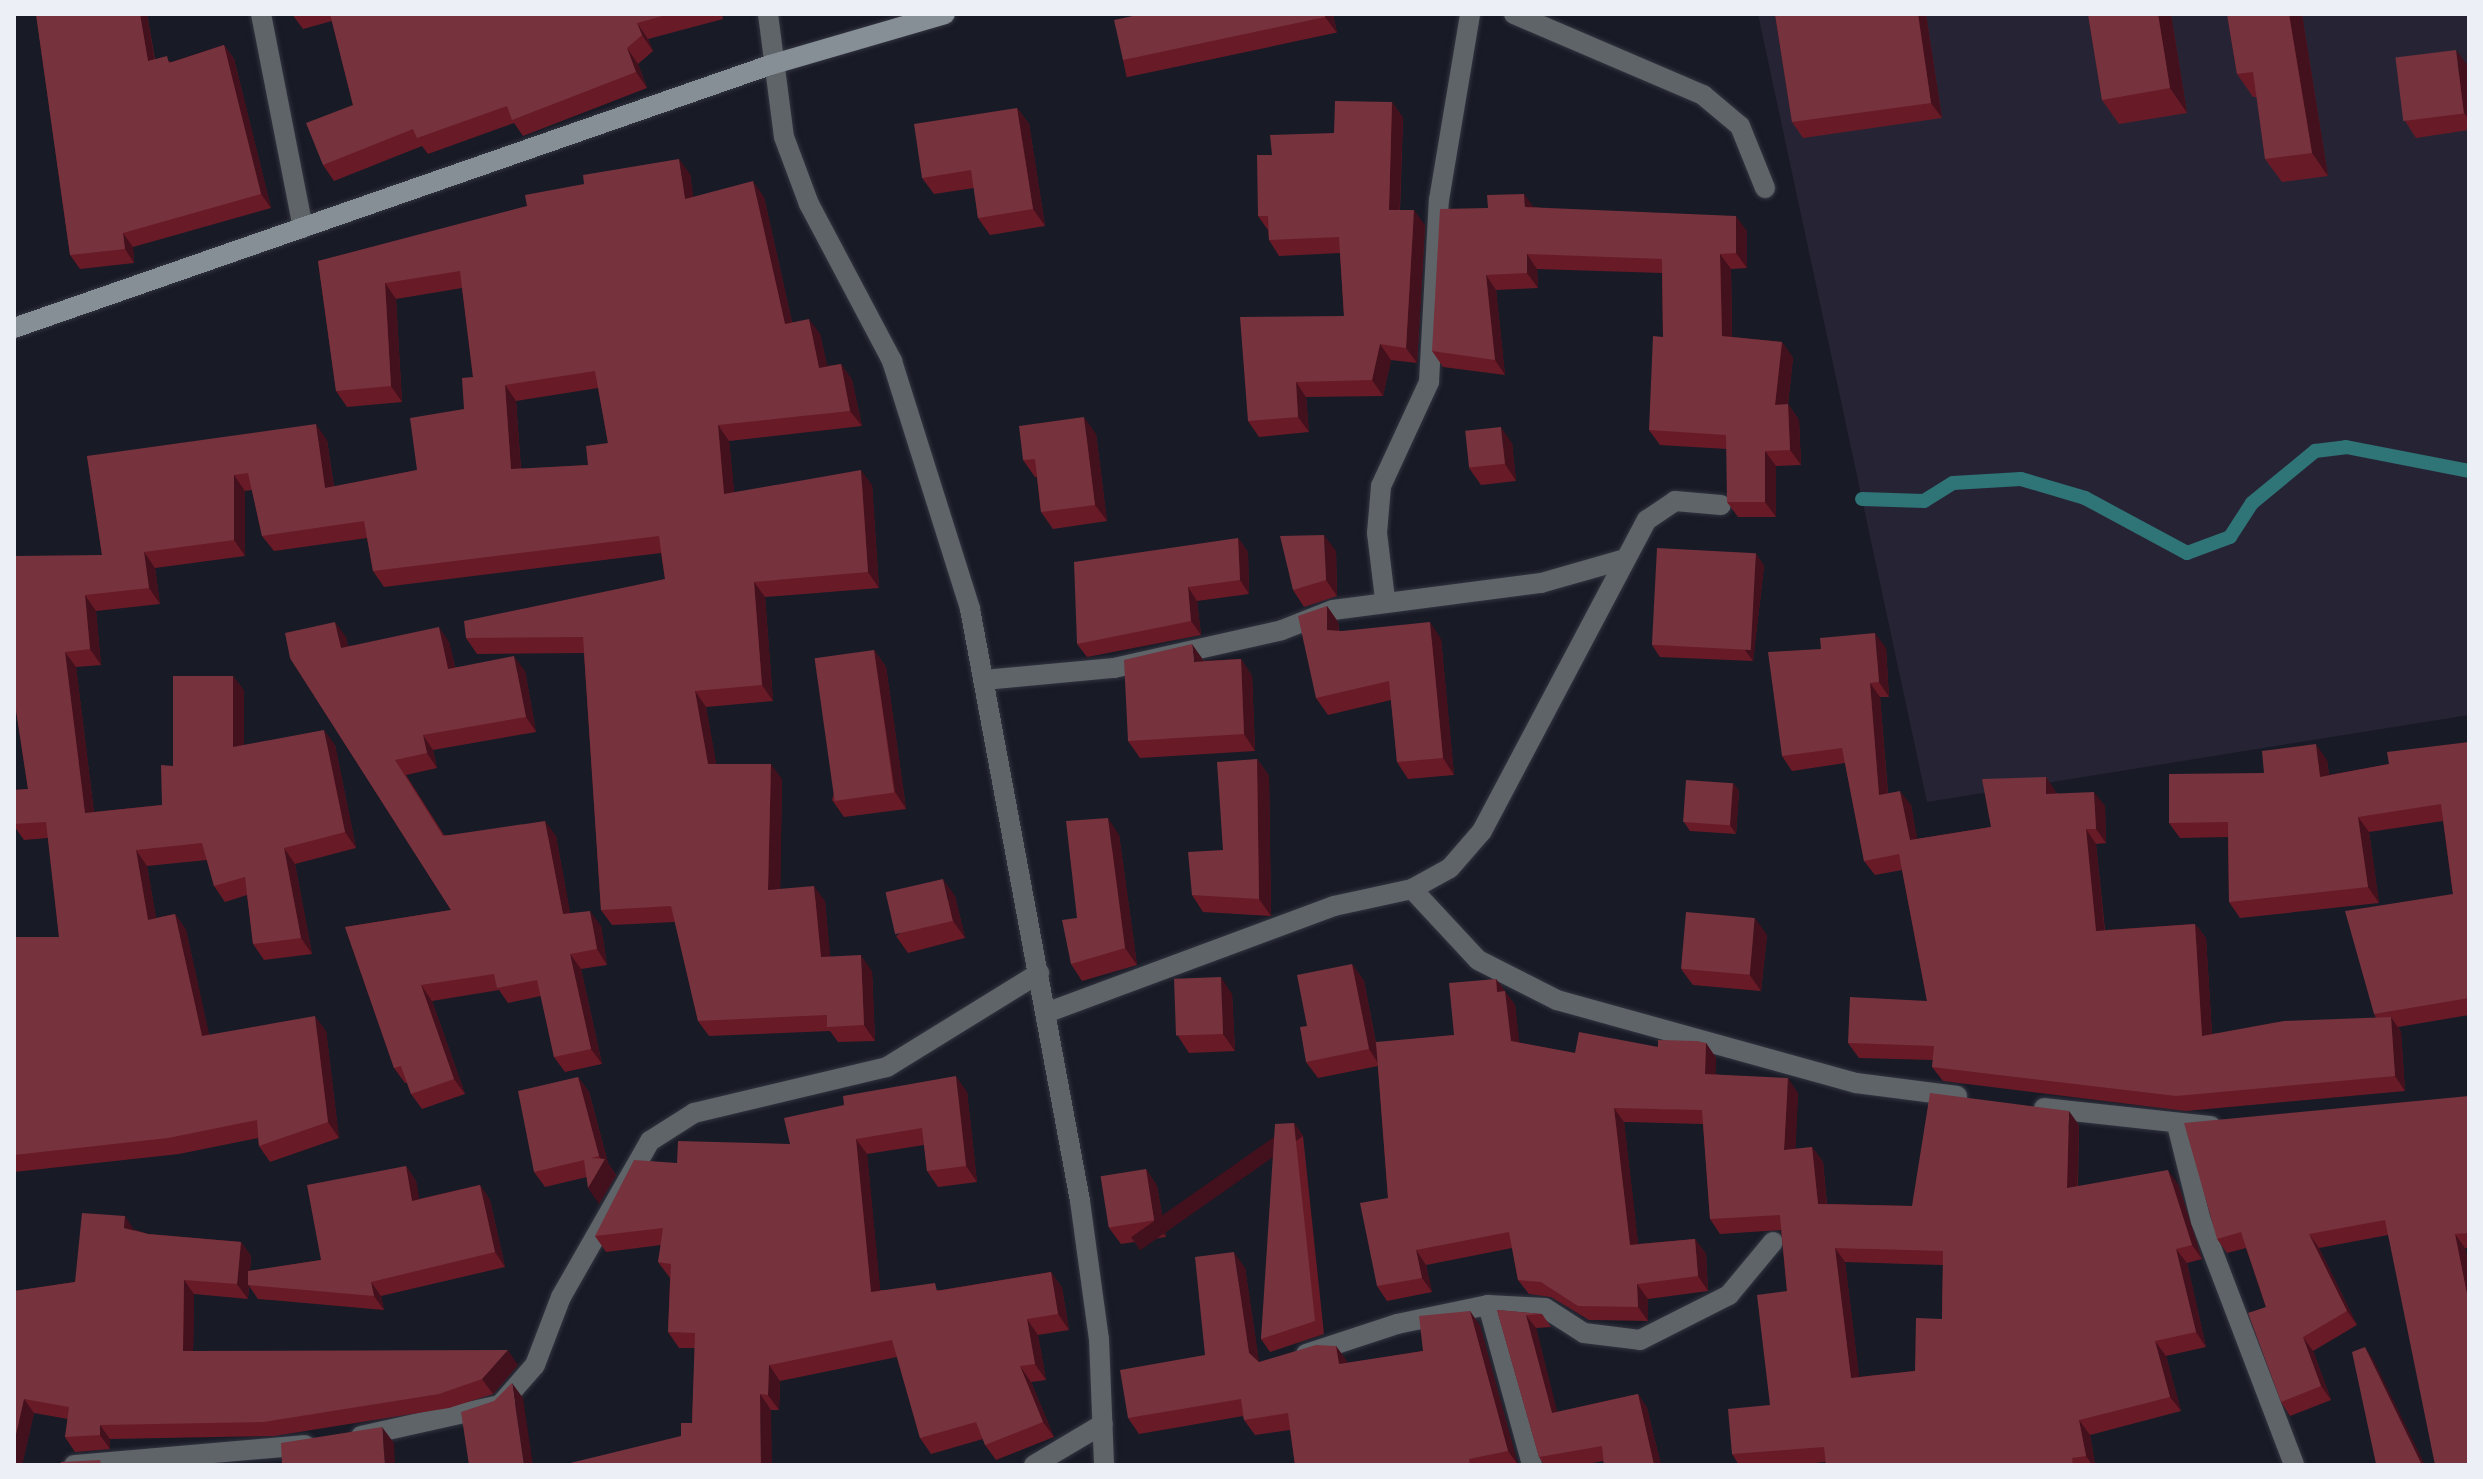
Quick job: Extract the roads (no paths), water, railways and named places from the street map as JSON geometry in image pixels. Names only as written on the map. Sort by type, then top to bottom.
[{"type":"street","points":[[261,14],[303,228]]},
{"type":"street","points":[[768,14],[770,65],[784,137],[809,204],[892,361],[938,493],[984,680],[1080,1201],[1103,1424],[1104,1465]]},
{"type":"street","points":[[14,328],[770,65],[945,14]]},
{"type":"street","points":[[1385,599],[1377,533],[1381,486],[1429,382],[1439,200],[1470,14]]},
{"type":"street","points":[[1514,14],[1703,95],[1740,126],[1765,188]]},
{"type":"street","points":[[1046,1013],[1334,906],[1412,889],[1450,868],[1482,831],[1625,559],[1660,507],[1721,505]]},
{"type":"street","points":[[984,680],[1204,650],[1385,599],[1541,583],[1625,559]]},
{"type":"street","points":[[1412,889],[1478,960],[1557,1000],[1856,1083],[1978,1099]]},
{"type":"street","points":[[74,1465],[276,1449],[452,1421],[500,1405],[535,1365],[561,1297],[650,1141],[694,1113],[887,1067],[1039,973]]},
{"type":"street","points":[[2024,1105],[2177,1125],[2230,1126]]},
{"type":"street","points":[[2177,1125],[2201,1221],[2294,1465]]},
{"type":"street","points":[[1286,1361],[1397,1324],[1488,1305],[1545,1308],[1584,1333],[1640,1340],[1729,1295],[1773,1242]]},
{"type":"street","points":[[1488,1305],[1532,1465]]},
{"type":"street","points":[[1034,1465],[1103,1424]]},
{"type":"waterway","points":[[1862,499],[1924,501],[1953,483],[2021,479],[2085,498],[2187,553],[2230,537],[2252,503],[2315,451],[2346,447],[2469,471]]}]
